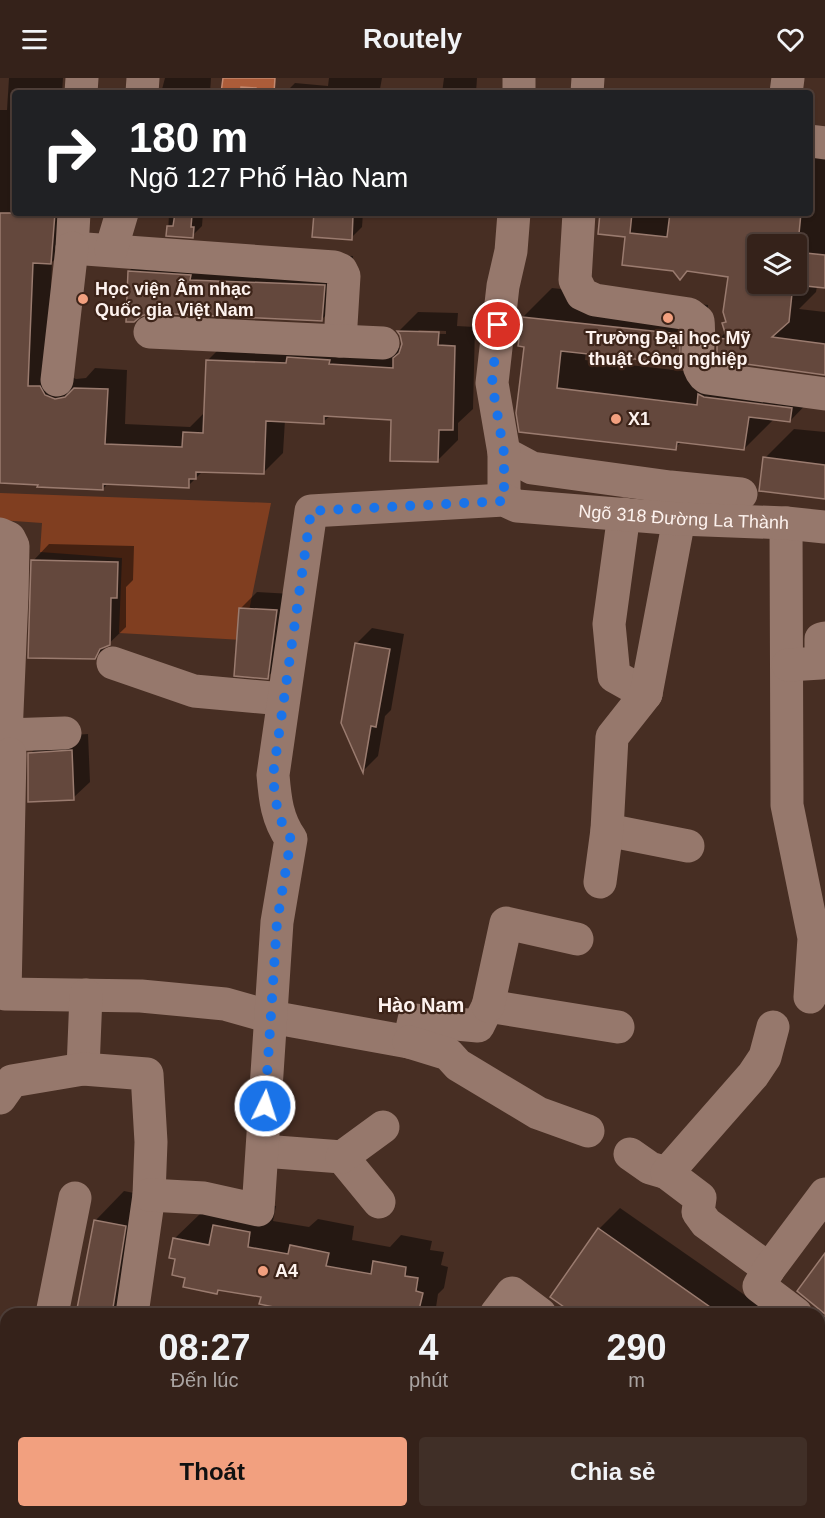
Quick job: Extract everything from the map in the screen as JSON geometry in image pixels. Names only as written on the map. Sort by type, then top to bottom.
[{"type":"lane","points":[[57,380],[74,216]]},
{"type":"lane","points":[[111,250],[121,216]]},
{"type":"lane","points":[[504,501],[504,453],[492,383],[514,216]]},
{"type":"lane","points":[[579,216],[575,280],[582,294],[595,300],[689,314],[698,321],[698,365],[700,373],[707,378],[825,394]]},
{"type":"lane","points":[[72,248],[334,267],[344,276],[340,341]]},
{"type":"lane","points":[[150,332],[383,343]]},
{"type":"lane","points":[[504,453],[532,468],[741,494]]},
{"type":"lane","name":"Ngõ 318 Đường La Thành","points":[[283,699],[311,511],[504,501],[517,506],[679,519],[786,523],[787,805],[814,938],[810,997]]},
{"type":"lane","points":[[624,514],[609,624],[614,676],[646,694]]},
{"type":"lane","points":[[600,882],[607,830],[612,737],[646,694],[679,519]]},
{"type":"lane","points":[[786,523],[825,526]]},
{"type":"lane","points":[[0,534],[9,538],[13,546],[5,741],[5,994],[141,996],[225,1004],[271,1017],[409,1042],[448,1054],[458,1065],[538,1113],[588,1131]]},
{"type":"lane","points":[[788,664],[821,663],[820,639],[825,639]]},
{"type":"lane","points":[[113,663],[194,691],[283,699],[273,775],[276,810],[291,839],[277,922],[258,1210],[204,1198],[149,1194]]},
{"type":"lane","points":[[5,741],[65,733]]},
{"type":"lane","points":[[607,830],[688,846]]},
{"type":"lane","points":[[409,1042],[414,1020],[478,1026],[488,1006],[506,923],[577,939]]},
{"type":"lane","points":[[83,1069],[86,995]]},
{"type":"lane","points":[[488,1006],[618,1027]]},
{"type":"lane","points":[[667,1173],[753,1075],[765,1057],[773,1027]]},
{"type":"lane","points":[[0,1098],[12,1081],[83,1069],[147,1074],[151,1142],[149,1194],[133,1308]]},
{"type":"lane","points":[[262,1151],[342,1157],[382,1127]]},
{"type":"lane","points":[[630,1154],[650,1168],[667,1173],[700,1198],[698,1212],[706,1223],[769,1269]]},
{"type":"lane","points":[[342,1157],[379,1202]]},
{"type":"lane","points":[[788,1308],[759,1286],[825,1194]]},
{"type":"lane","points":[[53,1308],[75,1198]]},
{"type":"lane","points":[[501,1308],[512,1293],[532,1308]]},
{"type":"shaded area","points":[[223,78],[275,78],[274,90],[241,87],[240,90],[221,90]]},
{"type":"shaded area","points":[[0,493],[271,503],[243,640],[119,633],[122,558],[40,552],[42,523],[0,520]]},
{"type":"building","points":[[0,213],[12,213],[12,216],[55,216],[51,264],[33,263],[28,386],[40,386],[45,395],[55,399],[65,397],[74,388],[108,389],[105,444],[182,447],[183,432],[203,433],[206,360],[286,363],[287,357],[330,360],[329,364],[393,368],[393,358],[399,353],[402,344],[397,331],[439,332],[438,345],[455,346],[453,430],[439,430],[438,462],[390,461],[391,420],[324,416],[324,424],[266,421],[264,474],[196,472],[196,479],[189,479],[189,488],[103,484],[103,490],[0,483]]},
{"type":"building","points":[[175,216],[192,216],[193,238],[166,236],[167,226],[173,226]]},
{"type":"building","points":[[314,216],[353,216],[352,240],[312,237]]},
{"type":"building","points":[[600,216],[632,216],[630,233],[667,237],[670,216],[801,216],[799,234],[747,234],[747,294],[792,294],[789,322],[772,337],[825,344],[825,375],[717,360],[717,338],[727,339],[722,323],[726,322],[723,312],[728,277],[687,271],[680,280],[673,271],[622,265],[625,237],[598,234]]},
{"type":"building","points":[[807,253],[825,255],[825,288],[807,286]]},
{"type":"building","points":[[128,271],[191,275],[190,280],[325,285],[322,321],[151,313],[141,316],[134,322],[126,322]]},
{"type":"building","points":[[522,317],[680,334],[680,364],[561,351],[557,388],[697,405],[698,394],[704,397],[792,408],[790,422],[749,417],[744,450],[677,442],[676,450],[519,432],[516,413],[524,347],[518,346]]},
{"type":"building","points":[[763,457],[825,465],[825,499],[759,491]]},
{"type":"building","points":[[31,560],[118,562],[117,598],[111,598],[110,645],[100,649],[95,659],[28,658]]},
{"type":"building","points":[[239,608],[277,610],[268,679],[234,676]]},
{"type":"building","points":[[355,643],[390,649],[376,727],[371,726],[363,773],[341,723]]},
{"type":"building","points":[[72,750],[74,800],[28,802],[28,753]]},
{"type":"building","points":[[94,1220],[126,1226],[113,1308],[77,1308]]},
{"type":"building","name":"A4","points":[[213,1225],[250,1232],[248,1247],[288,1254],[290,1245],[329,1253],[326,1266],[371,1274],[373,1261],[406,1267],[405,1276],[418,1278],[416,1291],[423,1293],[419,1308],[278,1308],[259,1304],[261,1297],[218,1290],[217,1294],[183,1287],[185,1278],[172,1275],[175,1259],[169,1258],[173,1238],[209,1245]]},
{"type":"building","points":[[598,1228],[711,1308],[566,1308],[550,1297]]},
{"type":"building","points":[[825,1253],[825,1308],[818,1308],[797,1291]]},
{"type":"place","name":"Học viện Âm nhạc Quốc gia Việt Nam","points":[[83,299]]},
{"type":"place","name":"Trường Đại học Mỹ thuật Công nghiệp","points":[[668,318]]},
{"type":"place","name":"X1","points":[[616,419]]},
{"type":"place","name":"A4","points":[[263,1271]]},
{"type":"district","name":"Hào Nam","points":[[421,1005]]},
{"type":"route","points":[[265,1106],[277,922],[291,839],[276,810],[273,775],[311,511],[504,501],[504,453],[492,383],[498,325]]}]
